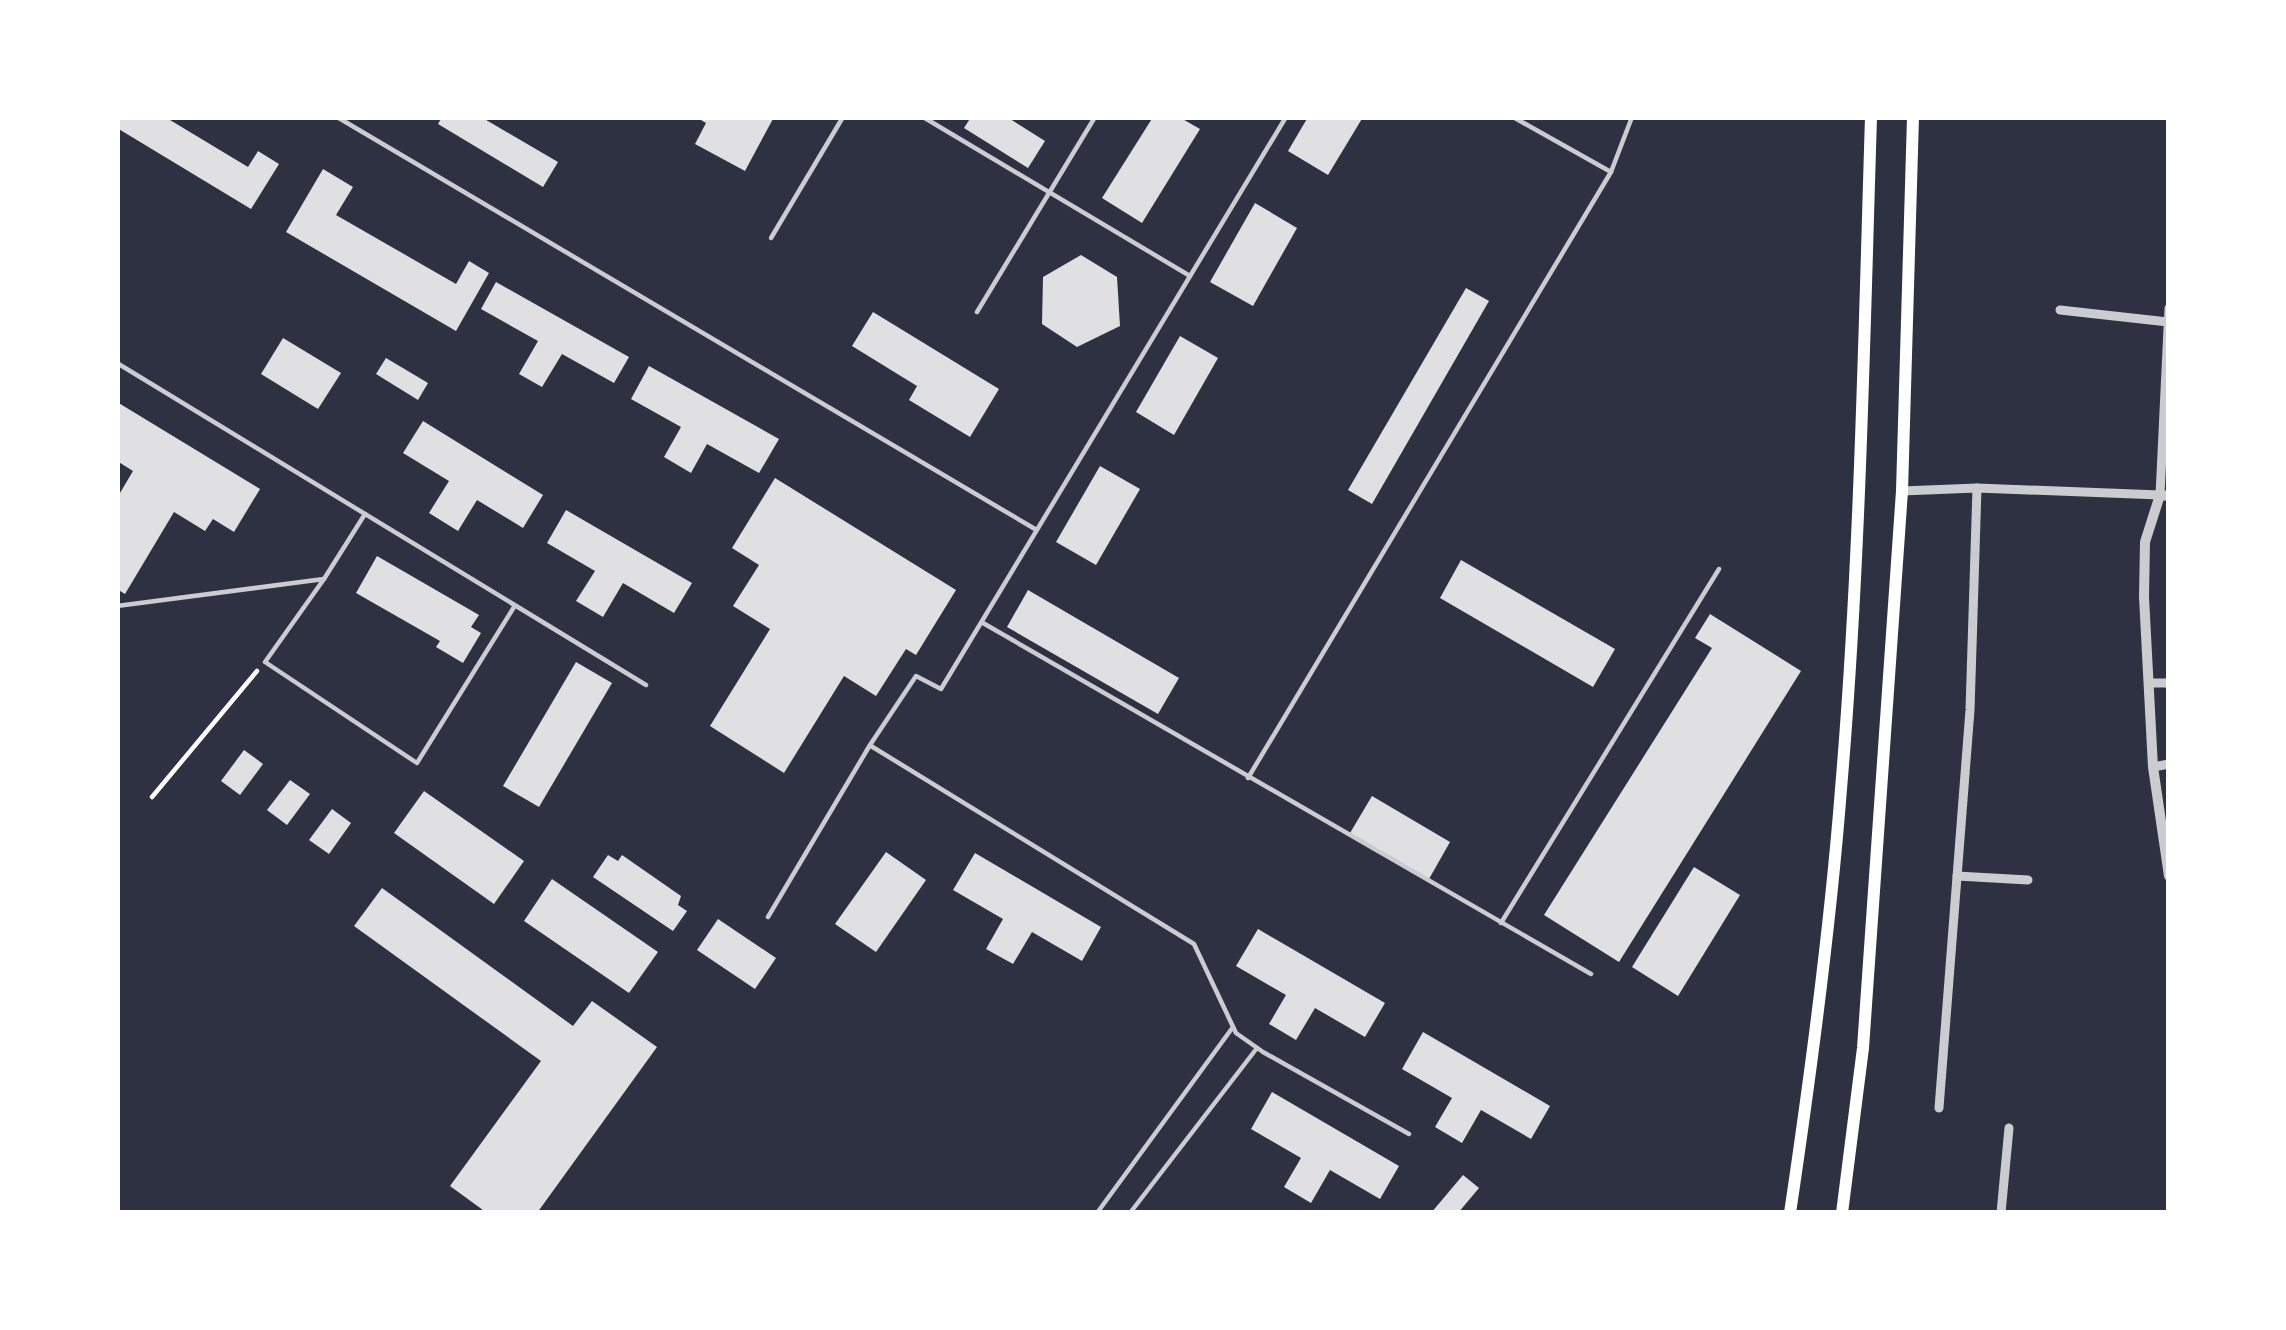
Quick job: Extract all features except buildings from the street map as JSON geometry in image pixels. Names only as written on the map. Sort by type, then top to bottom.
[{"type":"main road","points":[[1790,1213],[1815,1042],[1841,788],[1860,471],[1871,117]]},
{"type":"main road","points":[[1842,1213],[1863,1048],[1902,491],[1912,117]]},
{"type":"street","points":[[2169,308],[2164,495],[2145,542],[2144,597],[2153,767],[2169,876]]},
{"type":"street","points":[[2060,310],[2168,322]]},
{"type":"street","points":[[1939,1108],[1970,710],[1977,488]]},
{"type":"street","points":[[1902,491],[1977,488],[2164,495]]},
{"type":"street","points":[[2150,683],[2169,683]]},
{"type":"street","points":[[2153,767],[2169,764]]},
{"type":"street","points":[[1957,876],[2028,880]]},
{"type":"street","points":[[2001,1213],[2008,1128]]},
{"type":"lane","points":[[337,117],[1036,530]]},
{"type":"lane","points":[[771,238],[843,117]]},
{"type":"lane","points":[[923,117],[1190,276]]},
{"type":"lane","points":[[977,312],[1095,117]]},
{"type":"lane","points":[[767,916],[916,676],[941,689],[1286,117]]},
{"type":"lane","points":[[1513,117],[1611,172]]},
{"type":"lane","points":[[1247,778],[1611,172],[1632,117]]},
{"type":"lane","points":[[117,363],[646,685]]},
{"type":"lane","points":[[364,514],[265,662],[417,764],[515,605]]},
{"type":"lane","points":[[1502,923],[1719,569]]},
{"type":"lane","points":[[117,606],[324,579]]},
{"type":"lane","points":[[981,622],[1591,974]]},
{"type":"lane","points":[[870,746],[1194,944],[1236,1033],[1409,1134]]},
{"type":"lane","points":[[1097,1213],[1233,1027]]},
{"type":"lane","points":[[1130,1213],[1257,1048]]},
{"type":"path","points":[[152,797],[265,662]]}]
